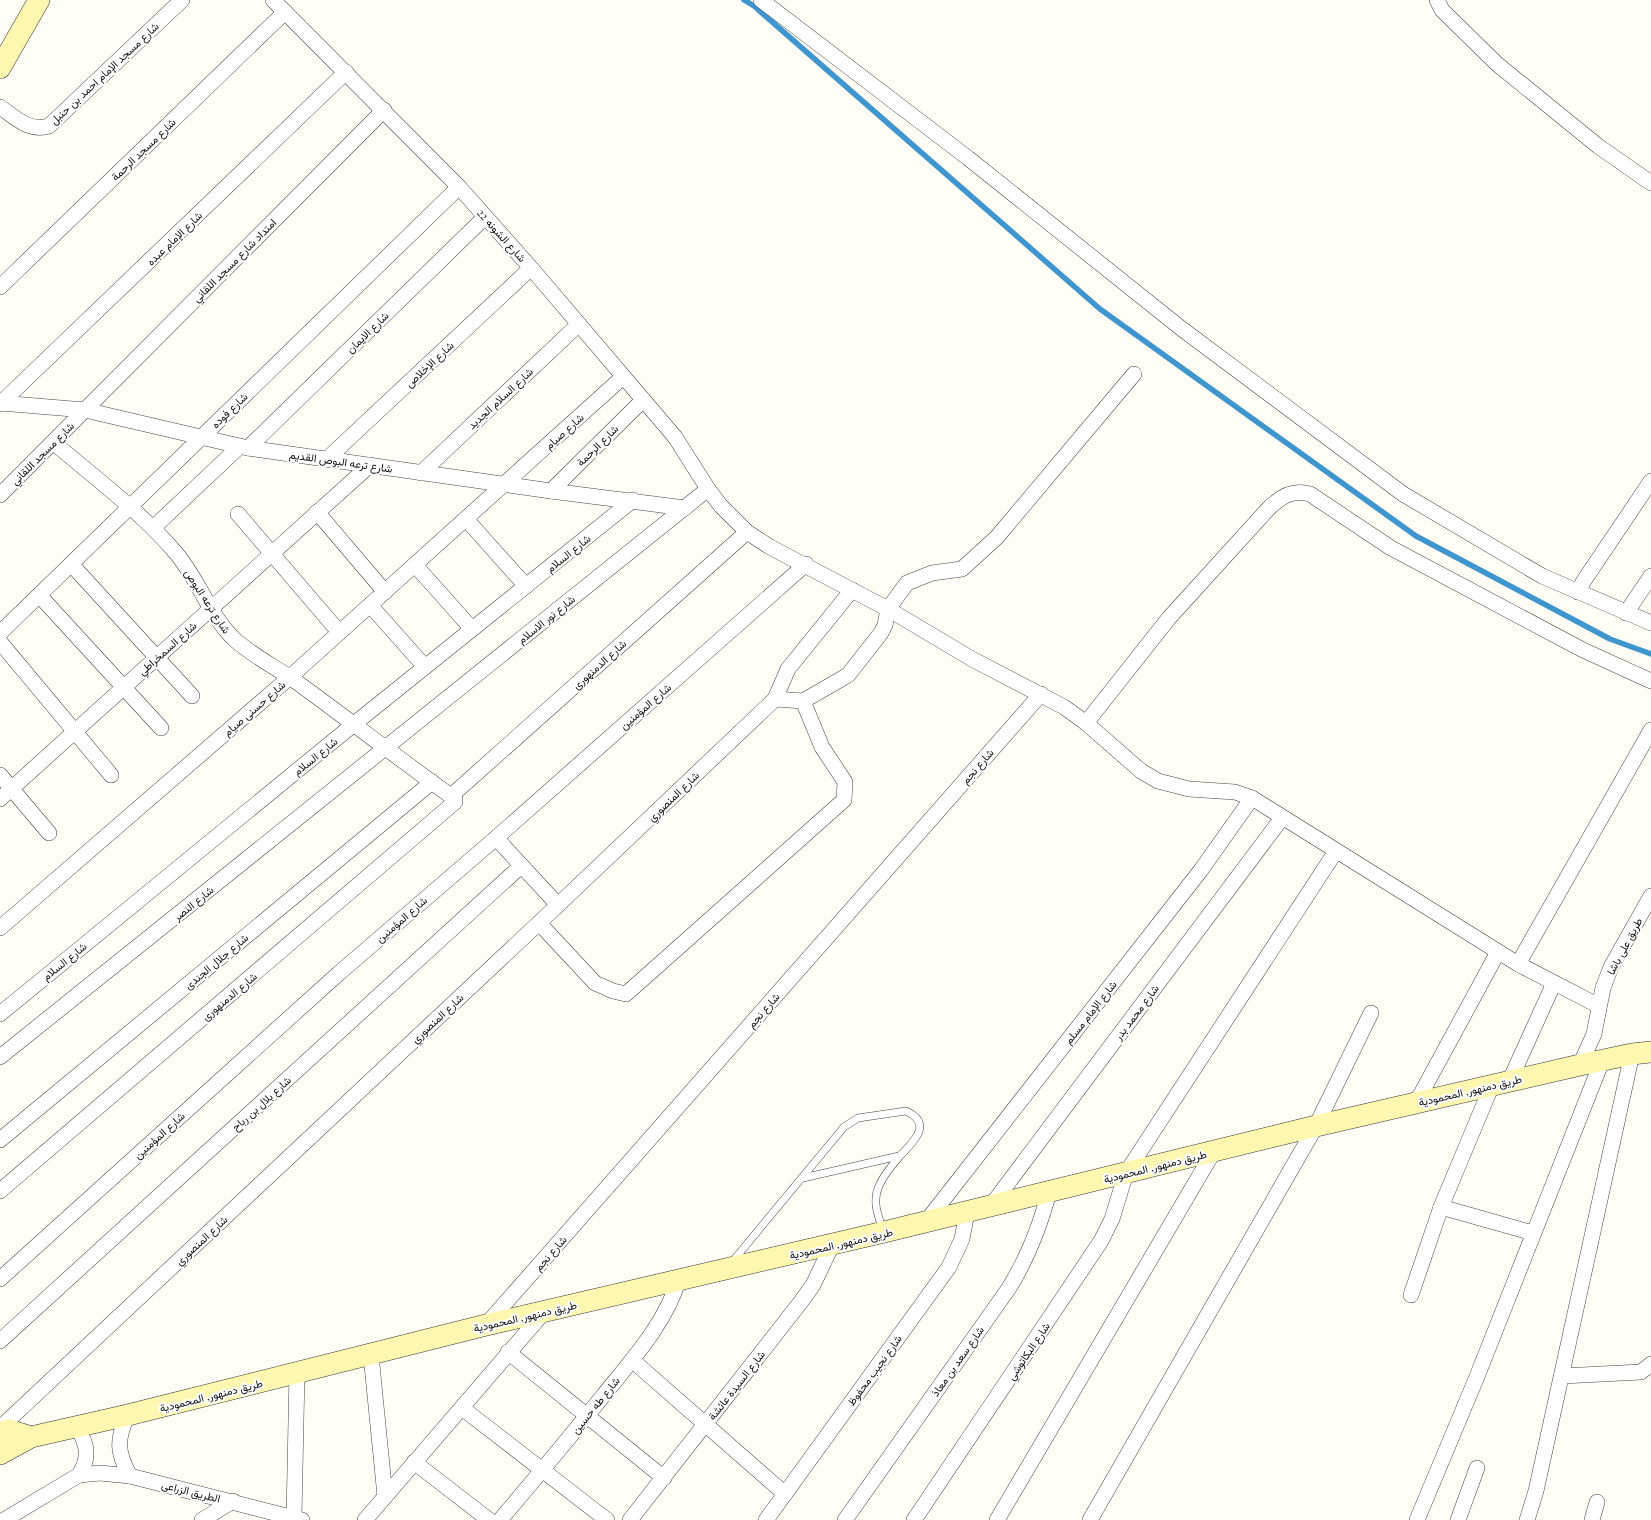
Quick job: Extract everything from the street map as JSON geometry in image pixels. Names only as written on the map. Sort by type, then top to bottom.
[{"type":"main road","points":[[0,68],[39,0]]},
{"type":"main road","name":"طريق دمنهور, المحمودية","points":[[31,1437],[128,1415],[486,1325],[924,1223],[1316,1126],[1580,1065],[1642,1053]]},
{"type":"main road","points":[[2,1430],[31,1437]]},
{"type":"main road","points":[[0,1454],[31,1437]]},
{"type":"street","name":"شارع مسجد الإمام احمد بن حنبل","points":[[0,107],[32,127],[40,128],[49,126],[182,0]]},
{"type":"street","name":"شارع الشونه 22","points":[[273,0],[459,186],[579,324],[679,443],[708,489],[721,506],[747,532],[770,547],[806,564],[888,609],[972,659],[1041,694],[1086,723],[1141,771],[1158,781],[1190,789],[1235,792],[1252,798],[1498,952],[1598,1006]]},
{"type":"street","points":[[761,0],[968,158],[1182,329],[1403,494],[1542,576],[1651,624]]},
{"type":"street","points":[[1437,0],[1442,10],[1497,64],[1598,146],[1651,183]]},
{"type":"street","name":"شارع مسجد الرحمة","points":[[0,287],[285,12]]},
{"type":"street","name":"شارع الإمام عبده","points":[[0,403],[346,72]]},
{"type":"street","name":"امتداد شارع مسجد اللقاني","points":[[85,410],[384,110]]},
{"type":"street","name":"شارع فوده","points":[[0,633],[459,186]]},
{"type":"street","name":"شارع الايمان","points":[[244,447],[485,216]]},
{"type":"street","name":"شارع الإخلاص","points":[[328,459],[531,268]]},
{"type":"street","name":"شارع السلام الجديد","points":[[421,472],[579,324]]},
{"type":"street","points":[[775,699],[802,701],[848,675],[881,633],[885,625],[888,609],[907,583],[932,573],[962,569],[997,537],[1134,374]]},
{"type":"street","name":"شارع صيام","points":[[505,484],[623,377]]},
{"type":"street","name":"شارع الرحمة","points":[[551,491],[643,400]]},
{"type":"street","name":"شارع ترعه البوص القديم","points":[[0,403],[85,410],[244,447],[551,491],[633,500],[685,508]]},
{"type":"street","name":"شارع مسجد اللقاني","points":[[0,495],[85,410]]},
{"type":"street","name":"شارع ترعه البوص","points":[[53,442],[153,528],[190,573],[211,608],[228,632],[246,649],[290,677],[453,797]]},
{"type":"street","points":[[153,528],[244,447]]},
{"type":"street","name":"شارع السمخراطي","points":[[0,799],[370,465]]},
{"type":"street","points":[[1578,592],[1583,582],[1651,481]]},
{"type":"street","name":"شارع حسنى صيام","points":[[0,928],[290,677],[505,484]]},
{"type":"street","name":"شارع نور الاسلام","points":[[385,748],[708,489]]},
{"type":"street","points":[[1086,723],[1169,618],[1269,508],[1282,496],[1300,491],[1310,494],[1391,548],[1582,650],[1651,681]]},
{"type":"street","name":"شارع السلام","points":[[0,1014],[354,724],[633,500]]},
{"type":"street","points":[[317,512],[385,592]]},
{"type":"street","points":[[238,514],[339,632]]},
{"type":"street","points":[[466,519],[526,586]]},
{"type":"street","name":"شارع الدمنهورى","points":[[0,1191],[455,804],[453,797],[747,532]]},
{"type":"street","points":[[71,564],[192,696]]},
{"type":"street","name":"شارع المؤمنين","points":[[0,1279],[332,979],[496,838],[806,564]]},
{"type":"street","points":[[415,565],[472,629]]},
{"type":"street","points":[[1626,613],[1651,576]]},
{"type":"street","name":"شارع المنصوري","points":[[2,1430],[775,699],[788,669],[852,590]]},
{"type":"street","points":[[39,595],[161,728]]},
{"type":"street","points":[[370,605],[426,667]]},
{"type":"street","points":[[0,642],[111,775]]},
{"type":"street","name":"شارع نجم","points":[[486,1325],[1041,694]]},
{"type":"street","points":[[539,922],[595,983],[613,991],[626,994],[844,800],[845,782],[822,747],[802,701]]},
{"type":"street","points":[[1518,964],[1651,730]]},
{"type":"street","name":"شارع النصر","points":[[0,1057],[385,748]]},
{"type":"street","points":[[0,775],[49,832]]},
{"type":"street","name":"شارع جلال الجندى","points":[[0,1140],[432,782]]},
{"type":"street","name":"شارع الإمام مسلم","points":[[924,1223],[1201,870],[1252,798]]},
{"type":"street","name":"شارع محمد بدر","points":[[990,1207],[1282,818]]},
{"type":"street","points":[[496,838],[558,905]]},
{"type":"street","name":"شارع البكاتوشي","points":[[914,1520],[1101,1241],[1114,1214],[1126,1173],[1336,851]]},
{"type":"street","name":"شارع بلال بن رباح","points":[[0,1341],[521,866]]},
{"type":"street","name":"طريق على باشا","points":[[1580,1065],[1594,1034],[1598,1006],[1611,967],[1651,896]]},
{"type":"street","points":[[1416,1103],[1498,952]]},
{"type":"street","points":[[1411,1295],[1441,1206],[1501,1083],[1554,983]]},
{"type":"street","points":[[1090,1520],[1316,1126],[1371,1013]]},
{"type":"street","points":[[1527,1520],[1536,1490],[1562,1376],[1642,1053]]},
{"type":"street","points":[[1417,1520],[1476,1379],[1602,1061]]},
{"type":"street","points":[[997,1520],[1214,1152]]},
{"type":"street","name":"شارع سعد بن معاذ","points":[[845,1520],[1016,1277],[1034,1242],[1049,1192]]},
{"type":"street","points":[[1441,1206],[1534,1233]]},
{"type":"street","name":"شارع نجيب محفوظ","points":[[766,1520],[949,1267],[962,1240],[967,1212]]},
{"type":"street","name":"شارع السيدة عائشة","points":[[630,1520],[800,1303],[824,1265],[832,1245]]},
{"type":"street","name":"شارع طه حسين","points":[[500,1520],[543,1470],[632,1360],[667,1310],[678,1281]]},
{"type":"street","points":[[365,1520],[544,1312]]},
{"type":"street","points":[[508,1352],[664,1478]]},
{"type":"street","points":[[371,1354],[385,1496]]},
{"type":"street","points":[[632,1360],[705,1426],[785,1494]]},
{"type":"street","points":[[1562,1376],[1640,1372],[1651,1364]]},
{"type":"street","points":[[296,1373],[298,1519]]},
{"type":"street","points":[[462,1408],[607,1520]]},
{"type":"street","points":[[128,1415],[120,1430],[118,1446],[122,1462],[130,1476]]},
{"type":"street","points":[[4,1520],[79,1475],[84,1466],[86,1445],[82,1435],[76,1427]]},
{"type":"street","points":[[414,1462],[489,1520]]},
{"type":"street","points":[[1458,1520],[1477,1468]]},
{"type":"street","name":"الطريق الزراعى","points":[[79,1475],[107,1473],[130,1476],[233,1501],[298,1519]]},
{"type":"street","points":[[202,1520],[233,1501]]},
{"type":"street","points":[[1592,1520],[1597,1502]]},
{"type":"lane","points":[[725,1270],[844,1127],[858,1118],[906,1110],[911,1113],[918,1123],[919,1134],[916,1140],[900,1156],[879,1185],[876,1208],[884,1232]]},
{"type":"lane","points":[[803,1178],[900,1156]]},
{"type":"waterway","points":[[744,0],[754,6],[1100,309],[1416,536],[1610,639],[1651,654]]}]
